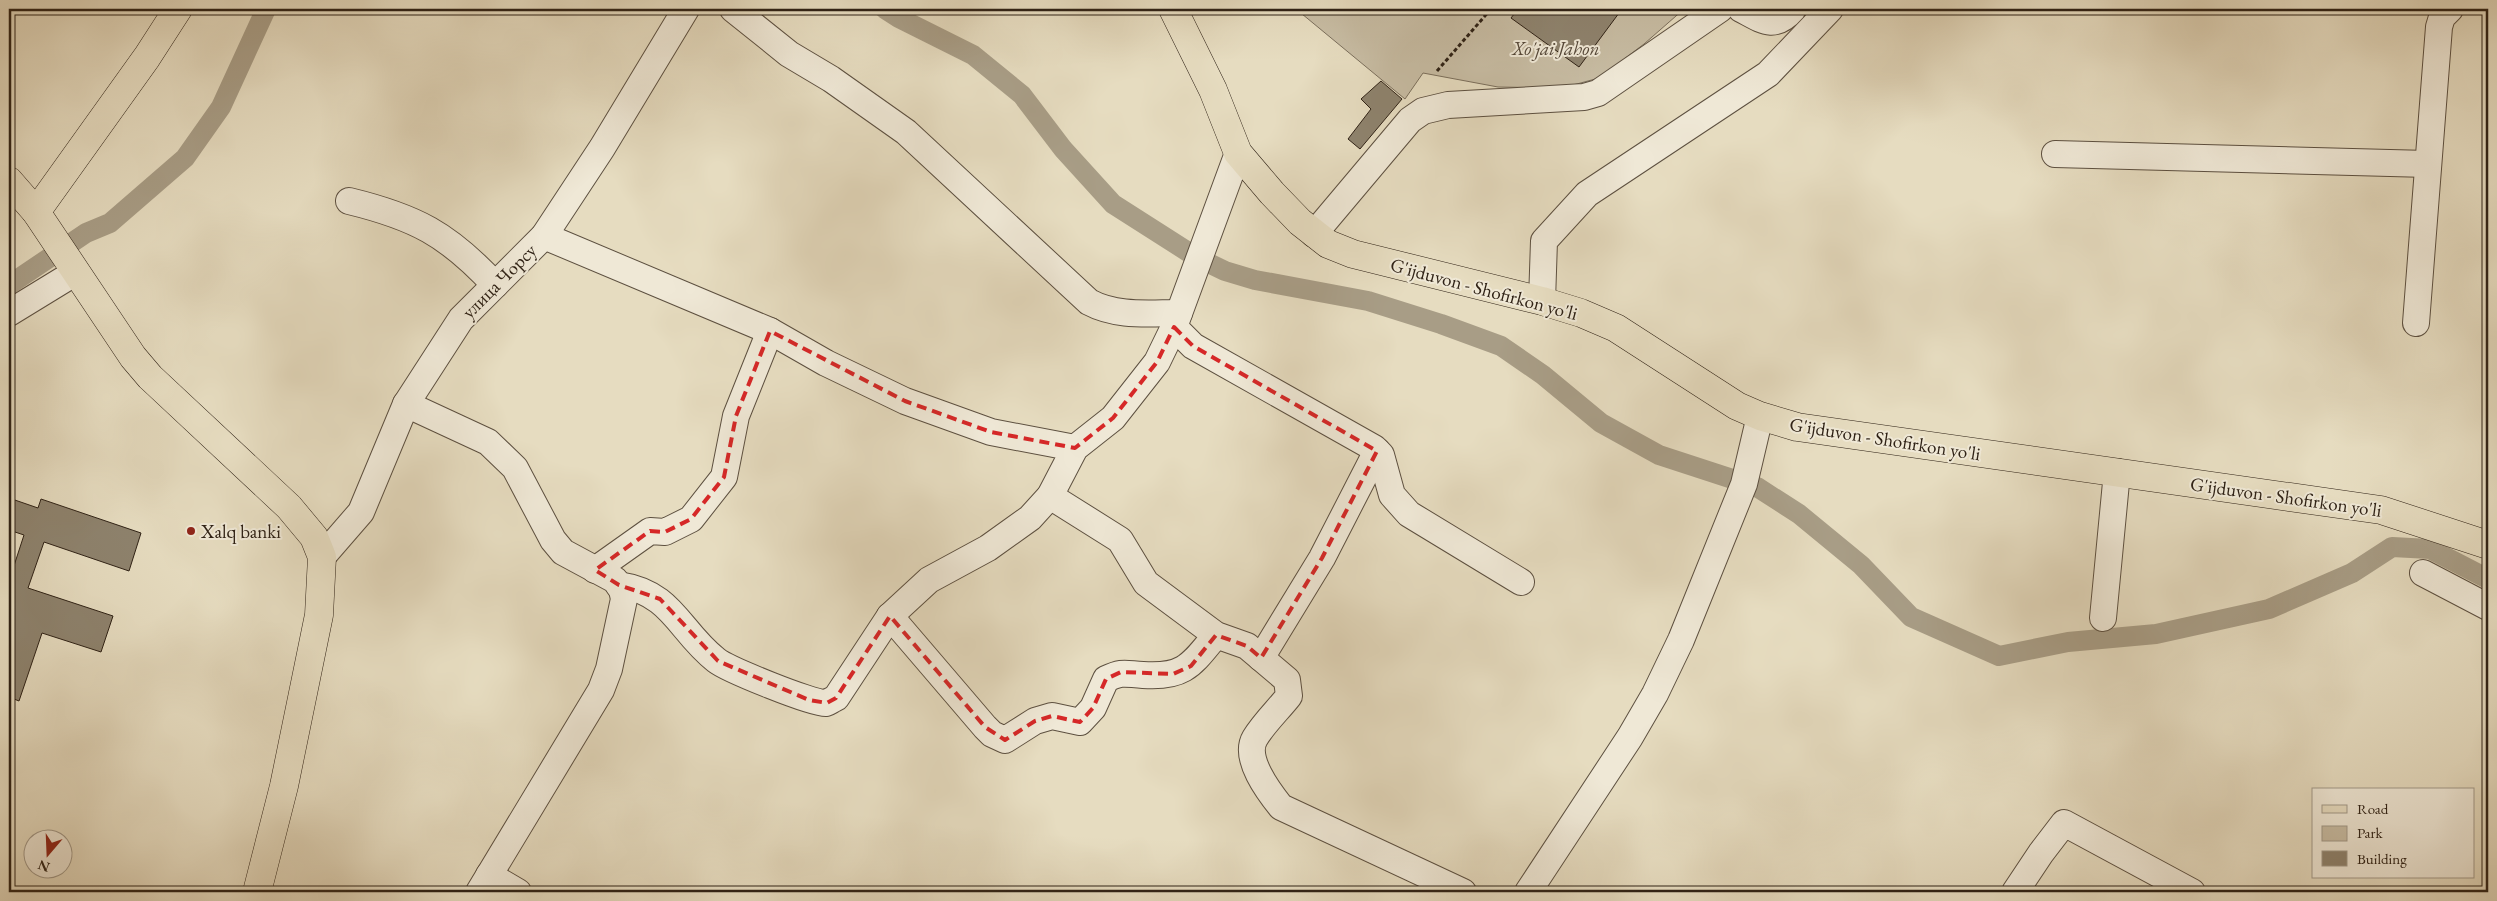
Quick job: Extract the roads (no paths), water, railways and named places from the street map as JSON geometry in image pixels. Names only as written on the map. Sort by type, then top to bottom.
[{"type":"main road","points":[[36,212],[147,57],[178,9]]},
{"type":"main road","name":"G'ijduvon - Shofirkon yo'li","points":[[1173,9],[1213,90],[1238,153],[1285,208],[1328,244],[1367,258],[1542,301],[1616,328],[1720,396],[1760,416],[1797,427],[2381,510],[2488,545]]},
{"type":"main road","points":[[9,181],[36,212],[150,377],[289,506],[314,537],[322,557],[319,615],[284,786],[257,892]]},
{"type":"street","name":"улица Чорсу","points":[[322,557],[361,512],[406,404],[461,319],[544,236],[602,148],[686,9]]},
{"type":"street","points":[[733,9],[789,54],[831,79],[906,132],[1089,302],[1122,314],[1132,311],[1176,320],[1194,346],[1377,450],[1392,495],[1409,514],[1521,582]]},
{"type":"street","points":[[1314,234],[1410,120],[1418,114],[1455,104],[1598,94],[1720,9]]},
{"type":"street","points":[[1740,9],[1764,21],[1774,22],[1783,19],[1793,9]]},
{"type":"street","points":[[1542,301],[1544,241],[1586,194],[1768,74],[1830,9]]},
{"type":"street","points":[[2416,323],[2439,28],[2442,17],[2450,9]]},
{"type":"street","points":[[406,404],[488,442],[514,468],[553,540],[563,552],[619,585],[635,587],[660,599],[718,661],[809,700],[827,703],[836,698],[890,616],[929,580],[988,548],[1030,518],[1050,496],[1075,448],[1113,418],[1157,362],[1176,320],[1238,153]]},
{"type":"street","points":[[2055,154],[2428,164]]},
{"type":"street","points":[[349,201],[414,220],[469,257],[494,285]]},
{"type":"street","points":[[544,236],[770,331],[826,363],[904,401],[991,432],[1075,448]]},
{"type":"street","points":[[9,313],[76,272]]},
{"type":"street","points":[[595,570],[650,532],[665,532],[691,519],[724,477],[736,416],[770,331]]},
{"type":"street","points":[[1528,892],[1630,737],[1655,694],[1681,640],[1746,479],[1760,416]]},
{"type":"street","points":[[1261,658],[1322,558],[1377,450]]},
{"type":"street","points":[[2103,618],[2117,472]]},
{"type":"street","points":[[1050,496],[1120,540],[1146,582],[1216,635],[1247,646],[1286,680],[1289,696],[1254,739],[1251,753],[1266,788],[1281,808],[1464,892]]},
{"type":"street","points":[[2423,573],[2488,607]]},
{"type":"street","points":[[518,892],[484,884],[603,685],[609,669],[624,599],[619,585]]},
{"type":"street","points":[[890,616],[985,727],[992,734],[1005,740],[1035,720],[1052,716],[1080,722],[1093,708],[1106,680],[1121,672],[1143,676],[1173,674],[1191,666],[1216,635]]},
{"type":"street","points":[[2015,892],[2064,823],[2192,892]]},
{"type":"waterway","points":[[9,285],[86,233],[110,223],[185,158],[221,107],[266,9]]},
{"type":"waterway","points":[[885,9],[973,55],[1022,95],[1063,149],[1113,204],[1196,257],[1225,271],[1255,280],[1368,301],[1441,324],[1501,346],[1543,375],[1601,423],[1659,455],[1757,487],[1799,514],[1861,565],[1911,617],[1999,656],[2068,642],[2156,634],[2269,609],[2352,573],[2392,547],[2430,549],[2488,579]]},
{"type":"place","name":"Xalq banki","points":[[191,531]]},
{"type":"park label","name":"Xo'jai Jahon","points":[[1556,48]]}]
